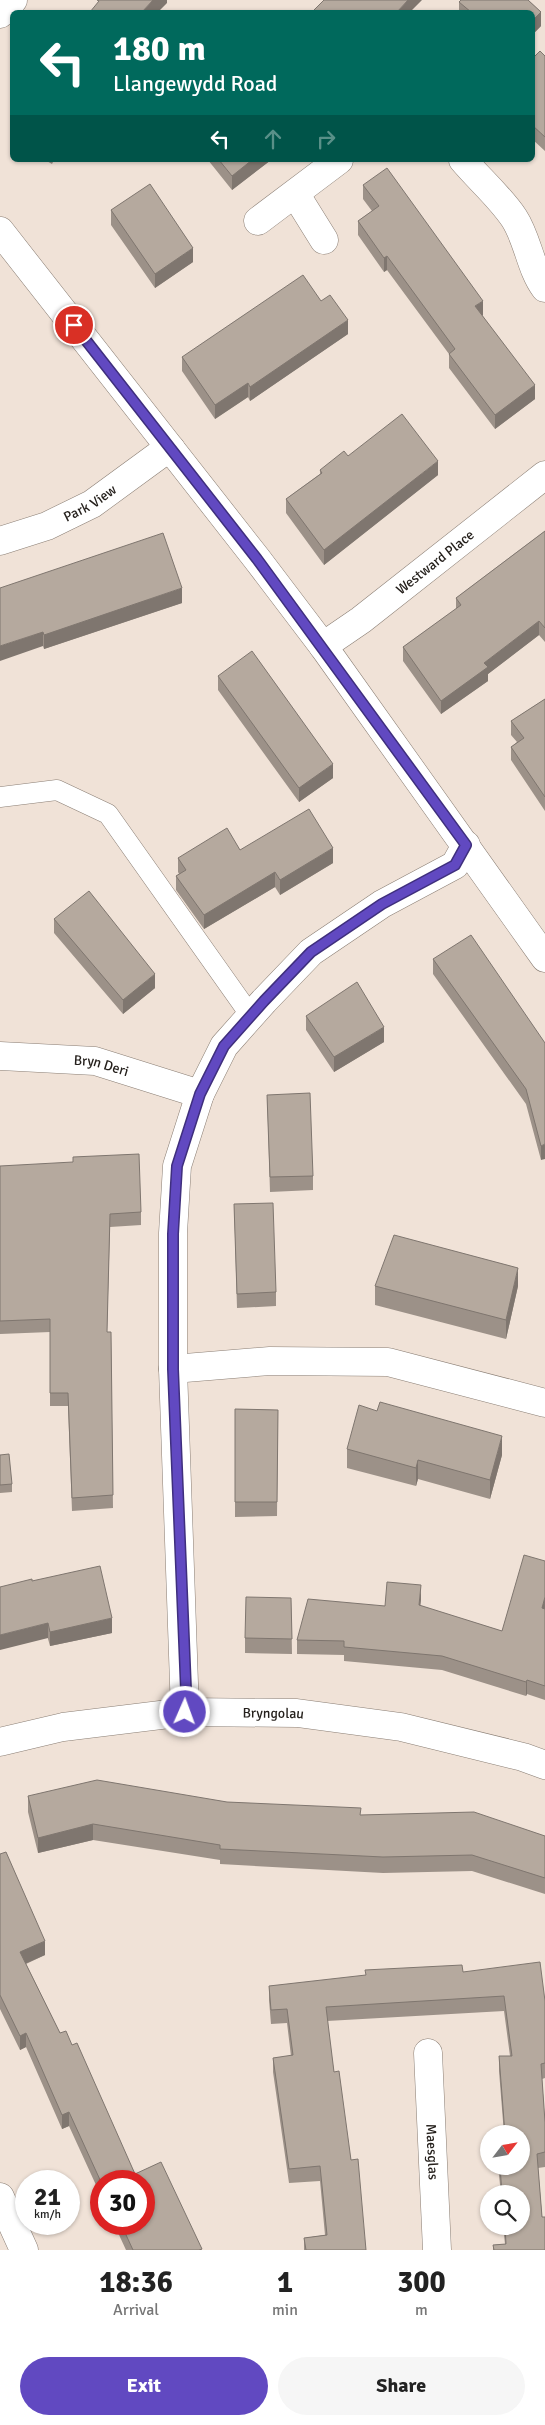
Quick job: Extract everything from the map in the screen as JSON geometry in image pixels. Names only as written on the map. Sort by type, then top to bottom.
[{"type":"street","points":[[0,14],[13,0]]},
{"type":"street","points":[[258,222],[296,195],[336,162]]},
{"type":"street","points":[[465,162],[514,218],[526,241],[539,281],[545,288]]},
{"type":"street","points":[[296,195],[324,240]]},
{"type":"street","points":[[0,231],[322,646],[545,958]]},
{"type":"street","name":"Park View","points":[[0,541],[47,526],[92,504],[158,456],[171,449]]},
{"type":"street","name":"Westward Place","points":[[322,646],[361,620],[545,476]]},
{"type":"street","points":[[185,1712],[186,1690],[173,1369],[173,1234],[177,1166],[200,1094],[224,1046],[311,952],[382,904],[455,865],[466,845]]},
{"type":"street","name":"Bryn Deri","points":[[0,1056],[95,1061],[200,1094]]},
{"type":"street","points":[[173,1369],[270,1361],[388,1362],[545,1404]]},
{"type":"street","name":"Bryngolau","points":[[0,1742],[63,1727],[185,1712],[297,1713],[401,1728],[523,1757],[545,1765]]},
{"type":"street","name":"Maesglas","points":[[428,2053],[437,2250]]},
{"type":"street","points":[[0,2197],[24,2250]]},
{"type":"lane","points":[[0,798],[57,790],[108,814],[251,1016]]},
{"type":"building","points":[[97,0],[153,0],[144,10],[92,10],[99,1]]},
{"type":"building","points":[[324,0],[408,0],[399,10],[314,10]]},
{"type":"building","points":[[461,0],[528,0],[541,12],[535,18],[535,10],[469,10],[459,2]]},
{"type":"building","points":[[540,51],[545,56],[545,137],[535,128],[535,56]]},
{"type":"building","points":[[221,162],[250,162],[232,176]]},
{"type":"building","points":[[387,168],[483,301],[475,306],[535,385],[495,415],[449,354],[455,349],[387,256],[384,258],[358,221],[379,206],[363,185]]},
{"type":"building","points":[[150,184],[193,248],[155,274],[111,210]]},
{"type":"building","points":[[303,275],[321,301],[330,295],[348,320],[250,387],[248,383],[215,405],[182,357]]},
{"type":"building","points":[[402,414],[438,461],[324,550],[286,499],[322,473],[320,470],[344,451],[348,456]]},
{"type":"building","points":[[545,531],[545,628],[539,621],[484,663],[488,667],[441,701],[403,647],[461,605],[456,598]]},
{"type":"building","points":[[163,533],[182,588],[44,635],[43,632],[0,646],[0,588]]},
{"type":"building","points":[[252,651],[333,764],[299,788],[218,676]]},
{"type":"building","points":[[545,699],[545,797],[511,747],[524,738],[511,721]]},
{"type":"building","points":[[309,809],[333,848],[280,880],[275,872],[204,915],[176,876],[186,870],[178,858],[227,828],[240,850]]},
{"type":"building","points":[[89,891],[155,974],[123,1000],[54,919]]},
{"type":"building","points":[[471,935],[545,1043],[545,1144],[541,1146],[526,1089],[433,959]]},
{"type":"building","points":[[357,982],[384,1027],[334,1057],[306,1016]]},
{"type":"building","points":[[310,1093],[313,1176],[270,1177],[267,1095]]},
{"type":"building","points":[[139,1154],[141,1212],[110,1214],[107,1332],[111,1332],[113,1495],[72,1498],[68,1393],[50,1393],[50,1319],[0,1321],[0,1166],[73,1162],[73,1157]]},
{"type":"building","points":[[273,1203],[276,1292],[237,1294],[234,1204]]},
{"type":"building","points":[[394,1235],[518,1268],[506,1320],[375,1286]]},
{"type":"building","points":[[380,1402],[502,1436],[490,1480],[418,1460],[416,1468],[347,1449],[359,1405],[377,1411]]},
{"type":"building","points":[[235,1409],[278,1410],[277,1502],[235,1502]]},
{"type":"building","points":[[9,1454],[12,1484],[0,1485],[0,1455]]},
{"type":"building","points":[[524,1555],[545,1561],[545,1597],[542,1608],[545,1609],[545,1686],[442,1656],[344,1647],[344,1641],[297,1640],[308,1599],[385,1606],[387,1582],[421,1585],[419,1605],[502,1631]]},
{"type":"building","points":[[100,1566],[112,1618],[50,1632],[48,1623],[0,1635],[0,1587]]},
{"type":"building","points":[[246,1597],[291,1598],[292,1639],[245,1638]]},
{"type":"building","points":[[97,1780],[227,1802],[361,1808],[360,1815],[474,1812],[545,1836],[545,1878],[472,1855],[383,1857],[220,1849],[220,1845],[93,1824],[38,1838],[28,1796]]},
{"type":"building","points":[[6,1852],[45,1941],[20,1952],[60,2033],[66,2031],[72,2045],[77,2043],[133,2170],[96,2170],[69,2112],[62,2115],[26,2033],[20,2036],[0,1995],[0,1854]]},
{"type":"building","points":[[540,1962],[545,2001],[545,2063],[541,2064],[545,2152],[537,2154],[542,2217],[545,2217],[545,2250],[494,2250],[493,2245],[506,2244],[506,2235],[530,2235],[530,2185],[501,2185],[501,2175],[530,2175],[530,2125],[504,2125],[499,2056],[512,2056],[504,1996],[326,2007],[334,2072],[339,2071],[351,2160],[358,2159],[366,2250],[306,2250],[304,2238],[327,2235],[320,2166],[289,2169],[273,2058],[293,2055],[287,2009],[271,2010],[269,1986],[366,1975],[365,1970],[462,1965],[463,1972]]},
{"type":"building","points":[[161,2162],[202,2249],[133,2250],[126,2235],[155,2235],[155,2170],[144,2170]]},
{"type":"route","points":[[74,325],[257,559],[466,845],[455,865],[382,904],[311,952],[224,1046],[200,1094],[177,1166],[173,1234],[173,1369],[186,1690],[185,1712]]}]
